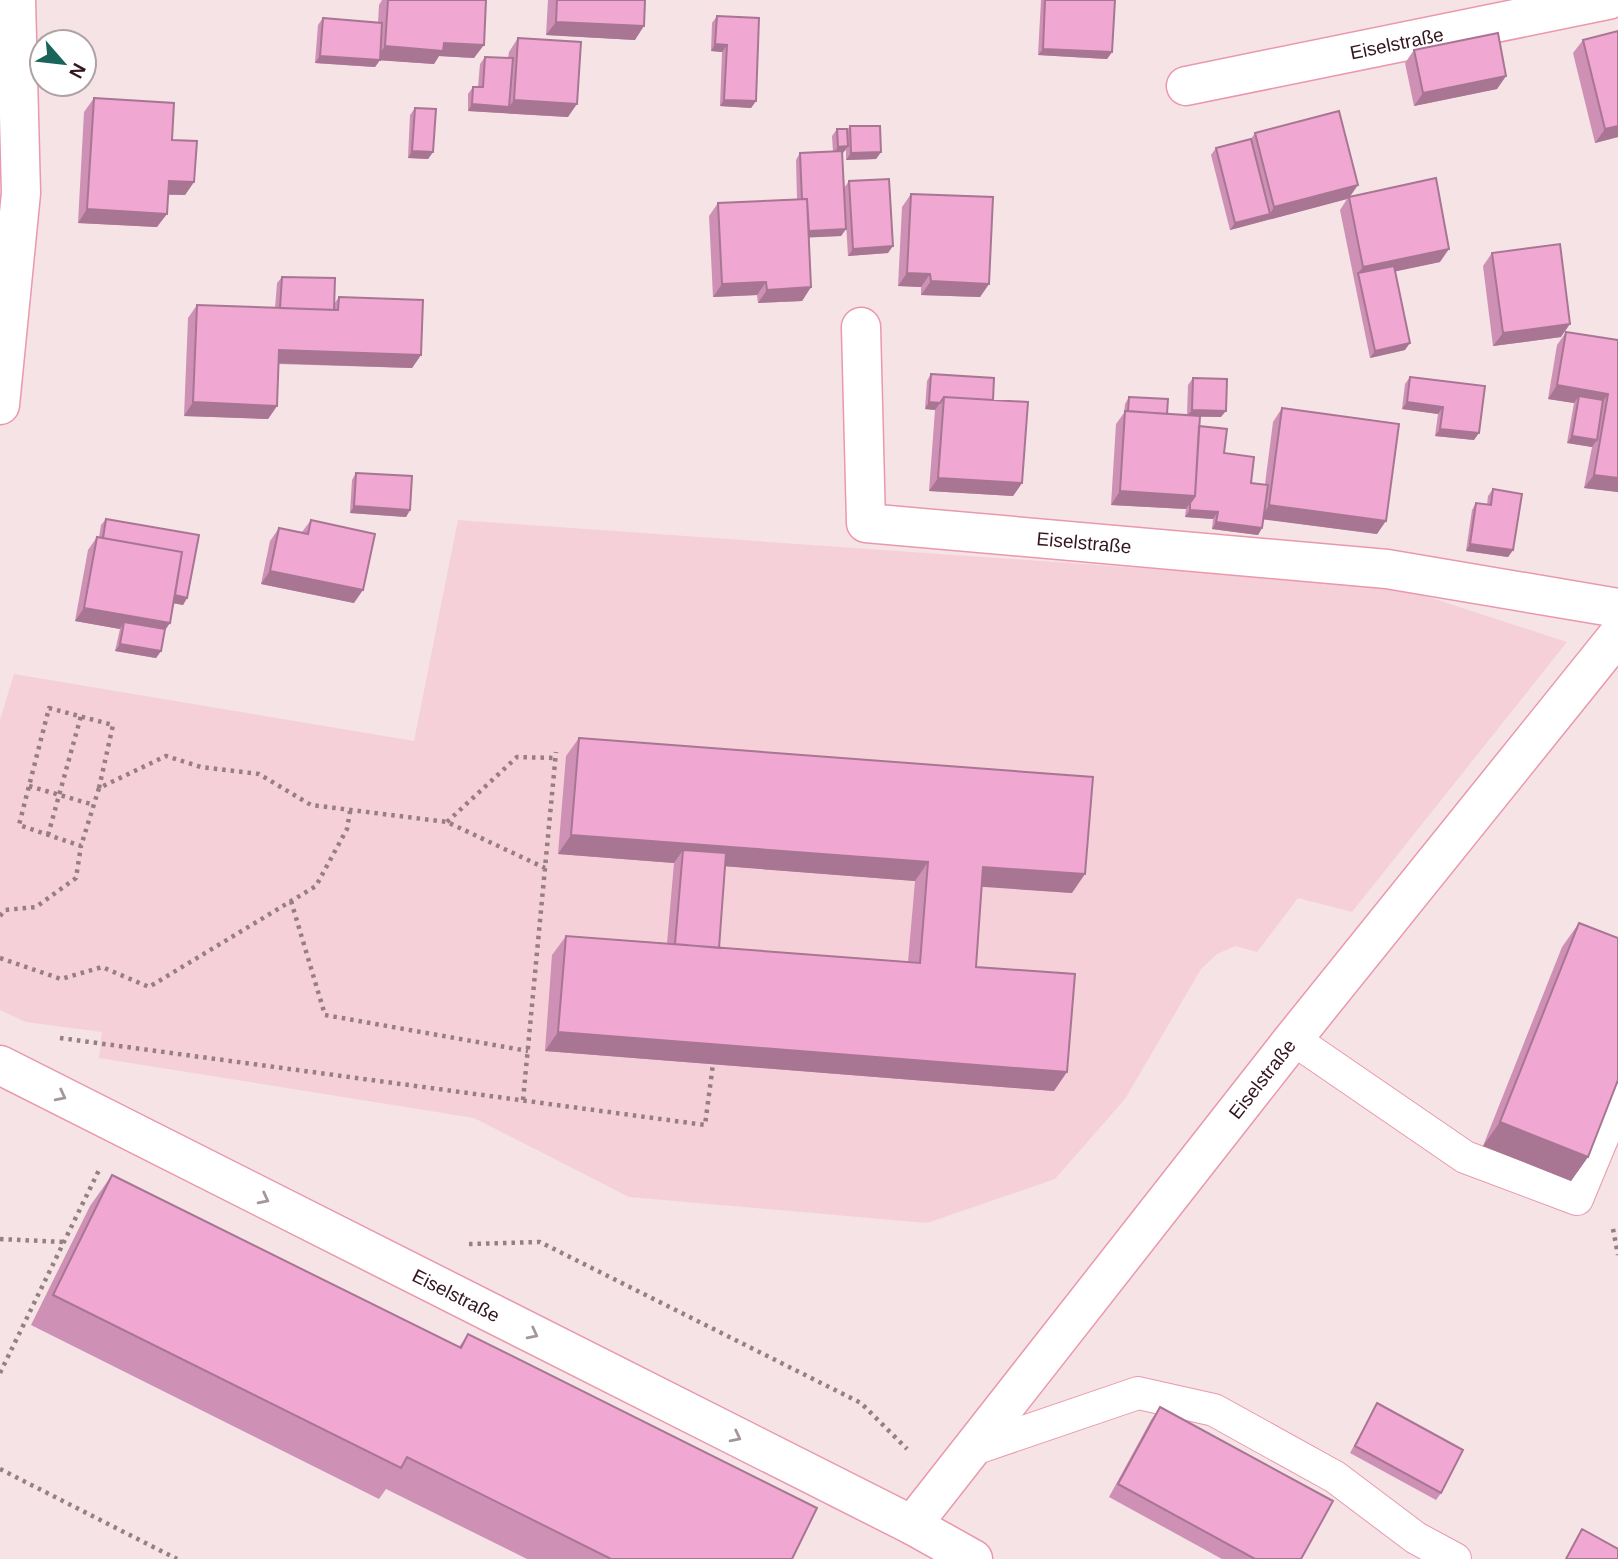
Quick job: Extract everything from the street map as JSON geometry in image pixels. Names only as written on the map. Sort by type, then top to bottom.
[{"type":"street","points":[[0,405],[21,193],[16,0]]},
{"type":"street","name":"Eiselstraße","points":[[1186,86],[1608,0]]},
{"type":"street","name":"Eiselstraße","points":[[861,327],[866,523],[1387,569],[1618,608]]},
{"type":"street","name":"Eiselstraße","points":[[912,1525],[1293,1039],[1618,635]]},
{"type":"street","name":"Eiselstraße","points":[[0,1065],[912,1525],[955,1555]]},
{"type":"lane","points":[[1293,1039],[1465,1157],[1577,1199],[1618,1100]]},
{"type":"lane","points":[[968,1451],[1138,1393],[1214,1410],[1335,1477],[1416,1538],[1455,1559]]},
{"type":"path","points":[[0,916],[5,910],[36,907],[76,878],[81,846],[99,788],[113,725],[49,708],[19,825],[81,846]]},
{"type":"path","points":[[48,835],[80,716]]},
{"type":"path","points":[[447,822],[517,757],[555,755],[523,1100]]},
{"type":"path","points":[[99,788],[166,757],[201,768],[259,774],[311,805],[447,822],[545,868]]},
{"type":"path","points":[[29,786],[94,805]]},
{"type":"path","points":[[0,958],[61,979],[102,967],[149,987],[316,886],[347,829],[351,811]]},
{"type":"path","points":[[291,901],[325,1015],[528,1051]]},
{"type":"path","points":[[47,1036],[705,1125],[713,1064]]},
{"type":"path","points":[[0,1373],[120,1126]]},
{"type":"path","points":[[0,1238],[64,1242]]},
{"type":"path","points":[[460,1244],[540,1242],[861,1404],[943,1485]]},
{"type":"path","points":[[0,1469],[177,1559]]},
{"type":"shaded area","points":[[458,520],[1395,586],[1567,642],[1352,912],[1298,898],[1257,952],[1235,946],[1217,954],[1201,969],[1125,1099],[1055,1179],[927,1223],[629,1197],[474,1118],[99,1058],[102,1032],[26,1022],[0,1010],[0,720],[14,674],[414,741]]},
{"type":"building","points":[[388,0],[486,0],[484,45],[444,43],[443,51],[385,46]]},
{"type":"building","points":[[557,0],[645,0],[644,26],[556,22]]},
{"type":"building","points":[[1045,0],[1115,0],[1112,52],[1043,49]]},
{"type":"building","points":[[717,16],[759,18],[756,101],[724,100],[727,45],[715,44]]},
{"type":"building","points":[[323,18],[382,23],[380,60],[320,56]]},
{"type":"building","points":[[1618,31],[1618,126],[1605,129],[1583,40]]},
{"type":"building","points":[[1498,33],[1506,76],[1423,93],[1414,50]]},
{"type":"building","points":[[518,38],[581,42],[577,104],[514,100]]},
{"type":"building","points":[[485,57],[513,58],[509,107],[472,104],[473,87],[483,87]]},
{"type":"building","points":[[94,98],[174,103],[172,140],[197,141],[194,182],[169,181],[167,214],[87,209]]},
{"type":"building","points":[[415,108],[436,109],[433,152],[412,151]]},
{"type":"building","points":[[1339,111],[1358,185],[1274,207],[1255,133]]},
{"type":"building","points":[[850,126],[880,126],[881,152],[851,153]]},
{"type":"building","points":[[837,129],[847,129],[848,146],[838,147]]},
{"type":"building","points":[[1251,139],[1270,214],[1235,223],[1216,148]]},
{"type":"building","points":[[842,151],[846,229],[809,231],[807,199],[802,199],[800,153]]},
{"type":"building","points":[[1436,178],[1449,249],[1363,267],[1349,197]]},
{"type":"building","points":[[889,179],[893,246],[853,249],[849,181]]},
{"type":"building","points":[[911,194],[993,197],[989,284],[931,281],[930,274],[907,273]]},
{"type":"building","points":[[807,199],[811,287],[767,290],[766,282],[722,284],[718,203]]},
{"type":"building","points":[[1560,244],[1570,324],[1503,333],[1492,253]]},
{"type":"building","points":[[1394,266],[1410,343],[1375,351],[1358,273]]},
{"type":"building","points":[[282,277],[335,278],[334,310],[280,308]]},
{"type":"building","points":[[339,297],[423,300],[421,355],[279,350],[277,406],[193,402],[197,305],[338,310]]},
{"type":"building","points":[[1566,332],[1618,340],[1618,478],[1594,475],[1608,394],[1557,385]]},
{"type":"building","points":[[931,374],[994,378],[993,400],[944,397],[940,403],[929,402]]},
{"type":"building","points":[[1410,377],[1485,386],[1479,433],[1440,429],[1443,407],[1407,402]]},
{"type":"building","points":[[1193,378],[1227,379],[1226,411],[1192,410]]},
{"type":"building","points":[[1579,396],[1603,400],[1597,440],[1572,436]]},
{"type":"building","points":[[944,397],[1028,402],[1022,483],[938,478]]},
{"type":"building","points":[[1129,397],[1168,399],[1167,414],[1128,411]]},
{"type":"building","points":[[1282,408],[1399,424],[1386,521],[1269,505]]},
{"type":"building","points":[[1125,411],[1200,416],[1195,496],[1120,491]]},
{"type":"building","points":[[1199,426],[1227,429],[1224,453],[1254,457],[1251,483],[1268,485],[1262,528],[1216,522],[1218,512],[1190,510],[1190,503],[1195,496]]},
{"type":"building","points":[[356,473],[412,476],[410,510],[354,506]]},
{"type":"building","points":[[1493,489],[1522,494],[1513,550],[1470,544],[1476,503],[1491,505]]},
{"type":"building","points":[[106,519],[199,535],[187,598],[175,595],[182,552],[103,538]]},
{"type":"building","points":[[311,520],[375,534],[363,590],[270,571],[279,528],[308,534]]},
{"type":"building","points":[[97,537],[182,552],[170,623],[84,608]]},
{"type":"building","points":[[124,622],[165,629],[161,651],[120,644]]},
{"type":"building","points":[[579,738],[1093,777],[1085,874],[983,867],[976,967],[1075,974],[1067,1072],[558,1032],[566,936],[920,963],[928,862],[571,835]]},
{"type":"building","points":[[683,850],[726,853],[719,948],[675,944]]},
{"type":"building","points":[[1579,923],[1618,938],[1618,1080],[1588,1157],[1500,1122]]},
{"type":"building","points":[[112,1175],[461,1348],[468,1334],[817,1508],[792,1559],[611,1559],[407,1457],[401,1468],[53,1295]]},
{"type":"building","points":[[1377,1403],[1463,1450],[1441,1493],[1355,1446]]},
{"type":"building","points":[[1160,1407],[1333,1501],[1301,1559],[1255,1559],[1118,1484]]},
{"type":"building","points":[[1582,1529],[1618,1549],[1618,1559],[1566,1559]]}]
